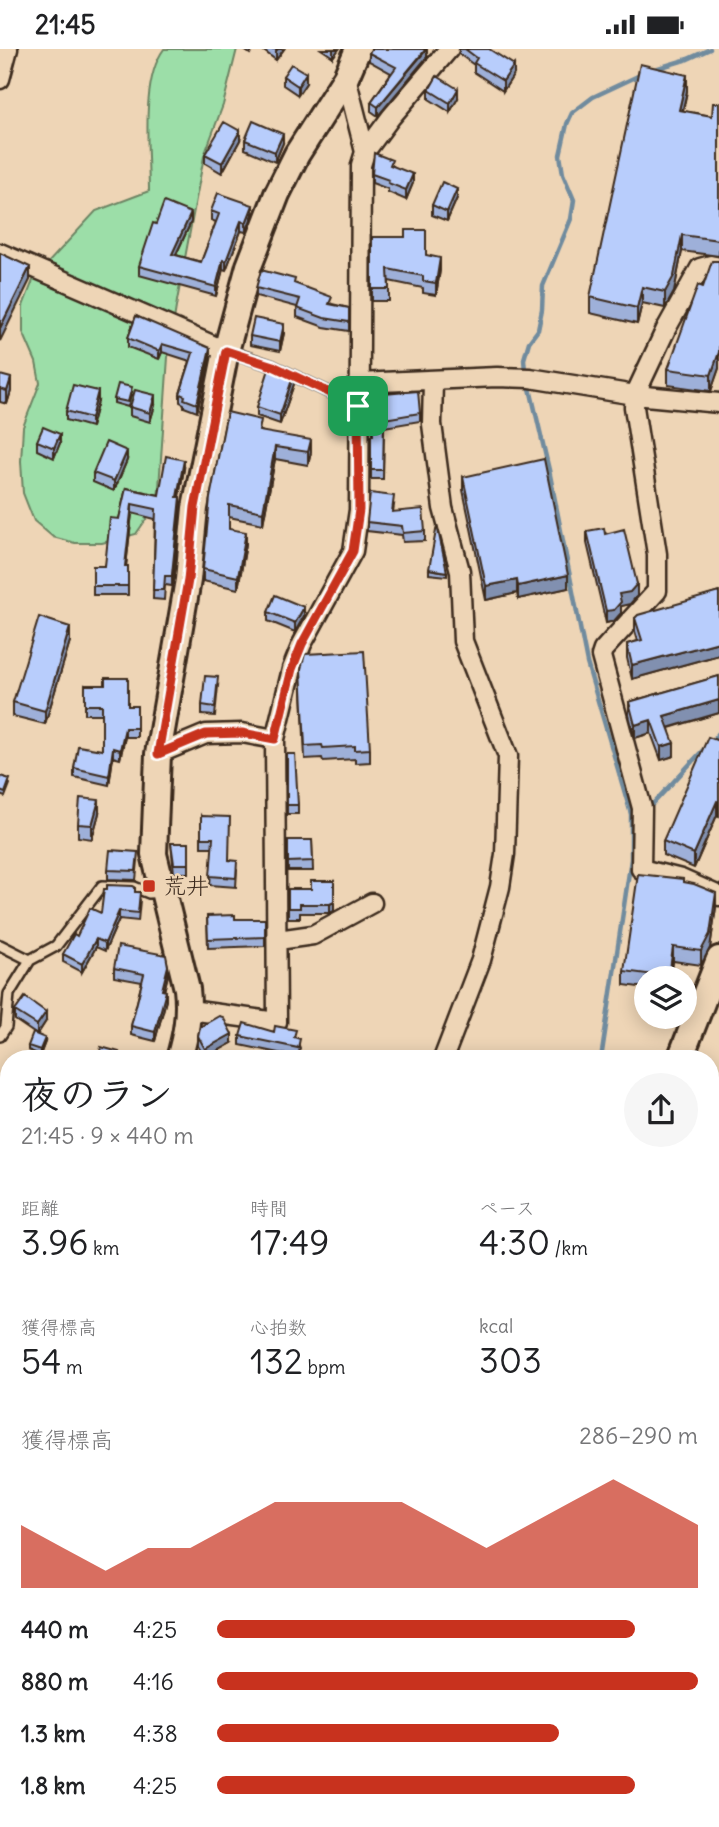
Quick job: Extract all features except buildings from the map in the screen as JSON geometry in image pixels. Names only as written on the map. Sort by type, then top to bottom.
[{"type":"street","points":[[0,79],[8,49]]},
{"type":"street","points":[[182,1050],[190,1010],[187,989],[154,854],[158,754],[188,580],[195,507],[226,351],[249,266],[277,194],[297,154],[346,77],[358,49]]},
{"type":"street","points":[[190,1010],[278,1022],[275,739],[297,656],[353,551],[359,510],[361,165],[365,152],[442,51]]},
{"type":"street","points":[[346,77],[365,152]]},
{"type":"street","points":[[0,253],[226,351]]},
{"type":"street","points":[[719,267],[711,265],[700,268],[666,329],[635,395],[634,407],[657,554],[657,591],[603,650],[601,656],[642,808],[641,869],[681,879],[719,896]]},
{"type":"street","points":[[358,383],[497,377],[719,403]]},
{"type":"street","points":[[433,381],[432,424],[443,508],[460,571],[463,641],[508,756],[505,854],[500,887],[481,960],[446,1050]]},
{"type":"street","points":[[158,754],[206,734],[242,733],[275,739]]},
{"type":"street","points":[[278,940],[313,935],[372,903]]},
{"type":"street","points":[[684,1050],[719,959]]},
{"type":"lane","points":[[226,351],[273,366],[358,406]]},
{"type":"lane","points":[[0,1036],[6,1027],[9,994],[30,960],[56,946],[102,886],[134,887],[149,893],[164,891]]},
{"type":"lane","points":[[0,945],[30,960]]},
{"type":"green space","points":[[164,49],[237,49],[223,105],[204,156],[177,301],[168,357],[158,502],[136,534],[102,543],[75,543],[53,537],[34,521],[23,493],[23,427],[40,383],[36,362],[23,332],[23,306],[34,278],[96,211],[149,191],[149,98],[156,63]]},
{"type":"waterway","points":[[655,69],[710,49]]},
{"type":"waterway","points":[[525,372],[524,359],[529,342],[538,330],[543,286],[571,219],[574,200],[563,174],[560,155],[567,124],[572,113],[593,97],[640,75]]},
{"type":"waterway","points":[[529,384],[587,663],[631,814],[631,859],[602,1050]]},
{"type":"waterway","points":[[710,743],[719,733]]},
{"type":"waterway","points":[[648,809],[704,749]]},
{"type":"place","name":"荒井","points":[[149,886]]},
{"type":"route","points":[[226,351],[273,366],[358,406],[359,510],[353,551],[302,644],[292,669],[275,739],[242,733],[206,734],[158,754],[188,580],[195,507],[226,351]]}]
